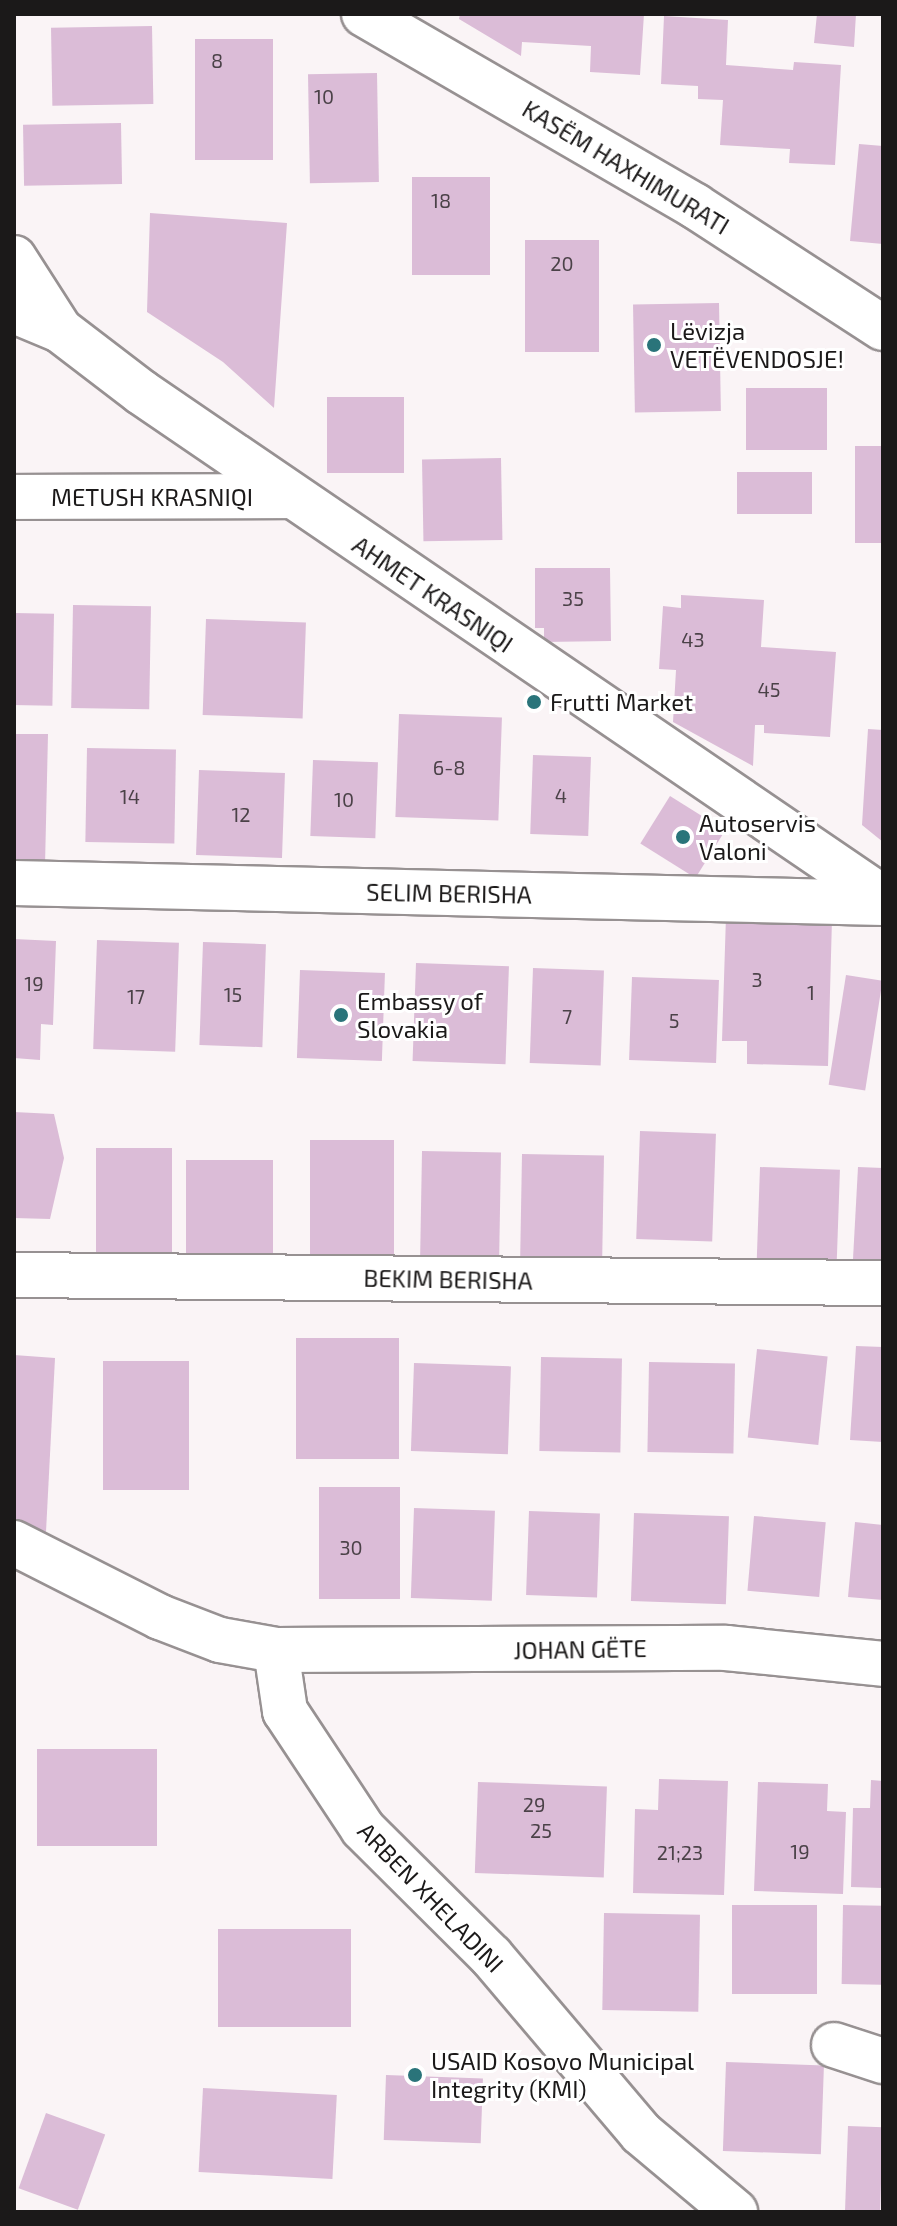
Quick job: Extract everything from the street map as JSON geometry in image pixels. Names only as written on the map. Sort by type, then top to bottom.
[{"type":"street","name":"KASËM HAXHIMURATI","points":[[364,14],[695,206],[883,328]]},
{"type":"street","name":"AHMET KRASNIQI","points":[[14,258],[60,330],[291,496],[883,900]]},
{"type":"street","points":[[14,311],[60,330]]},
{"type":"street","name":"METUSH KRASNIQI","points":[[14,497],[291,496]]},
{"type":"street","name":"SELIM BERISHA","points":[[14,883],[883,900]]},
{"type":"street","name":"BEKIM BERISHA","points":[[14,1275],[883,1283]]},
{"type":"street","points":[[14,1543],[160,1617],[220,1640],[276,1650]]},
{"type":"street","name":"JOHAN GËTE","points":[[276,1650],[726,1648],[883,1664]]},
{"type":"street","name":"ARBEN XHELADINI","points":[[276,1650],[285,1711],[363,1829],[482,1946],[641,2133],[735,2212]]},
{"type":"street","points":[[834,2045],[883,2061]]},
{"type":"building","points":[[460,14],[644,14],[640,75],[590,72],[591,46],[522,42],[521,56],[459,19]]},
{"type":"building","points":[[817,14],[856,14],[854,47],[814,43]]},
{"type":"building","points":[[664,16],[728,20],[726,65],[793,70],[794,62],[841,65],[835,165],[789,163],[790,149],[720,145],[723,100],[698,99],[698,86],[661,84]]},
{"type":"building","points":[[152,26],[153,104],[52,106],[51,28]]},
{"type":"building","points":[[195,39],[273,39],[273,160],[195,160]]},
{"type":"building","points":[[377,73],[379,182],[310,183],[308,74]]},
{"type":"building","points":[[121,123],[122,184],[24,186],[23,125]]},
{"type":"building","points":[[859,144],[883,146],[883,244],[850,241]]},
{"type":"building","points":[[412,177],[490,177],[490,275],[412,275]]},
{"type":"building","points":[[150,213],[287,223],[274,408],[223,362],[147,312]]},
{"type":"building","points":[[525,240],[599,240],[599,352],[525,352]]},
{"type":"building","points":[[719,303],[721,411],[635,412],[633,305]]},
{"type":"building","points":[[746,388],[827,388],[827,450],[746,450]]},
{"type":"building","points":[[327,397],[404,397],[404,473],[327,473]]},
{"type":"building","points":[[855,446],[883,446],[883,543],[855,543]]},
{"type":"building","points":[[501,458],[502,540],[423,541],[422,459]]},
{"type":"building","points":[[737,472],[812,472],[812,514],[737,514]]},
{"type":"building","points":[[535,568],[610,568],[611,641],[544,642],[544,628],[535,628]]},
{"type":"building","points":[[681,595],[764,600],[761,647],[836,652],[830,737],[764,733],[764,725],[755,725],[753,766],[673,722],[676,670],[659,669],[663,606],[681,608]]},
{"type":"building","points":[[73,605],[151,606],[149,709],[71,708]]},
{"type":"building","points":[[14,613],[54,614],[52,706],[14,705]]},
{"type":"building","points":[[206,619],[306,622],[303,718],[203,715]]},
{"type":"building","points":[[399,714],[502,718],[498,821],[395,817]]},
{"type":"building","points":[[868,729],[883,730],[883,842],[862,825]]},
{"type":"building","points":[[14,734],[48,734],[45,866],[16,865]]},
{"type":"building","points":[[87,748],[176,750],[174,844],[85,842]]},
{"type":"building","points":[[533,755],[591,757],[588,836],[530,834]]},
{"type":"building","points":[[313,760],[378,762],[375,838],[310,836]]},
{"type":"building","points":[[199,770],[285,773],[282,858],[196,855]]},
{"type":"building","name":"Autoservis Valoni","points":[[670,796],[725,830],[695,878],[640,843]]},
{"type":"building","points":[[726,916],[832,919],[828,1066],[747,1064],[747,1041],[722,1041]]},
{"type":"building","points":[[14,939],[56,941],[53,1025],[41,1024],[40,1060],[14,1058]]},
{"type":"building","points":[[97,940],[179,943],[175,1052],[93,1049]]},
{"type":"building","points":[[203,942],[266,944],[262,1047],[199,1045]]},
{"type":"building","points":[[416,963],[509,966],[506,1064],[413,1061]]},
{"type":"building","points":[[533,968],[604,970],[601,1065],[530,1063]]},
{"type":"building","name":"Embassy of Slovakia","points":[[300,970],[385,973],[382,1061],[297,1058]]},
{"type":"building","points":[[846,975],[883,981],[865,1090],[829,1085]]},
{"type":"building","points":[[632,977],[719,980],[716,1063],[629,1060]]},
{"type":"building","points":[[14,1112],[54,1114],[64,1158],[50,1219],[14,1218]]},
{"type":"building","points":[[640,1131],[716,1134],[712,1242],[636,1239]]},
{"type":"building","points":[[310,1140],[394,1140],[394,1260],[310,1260]]},
{"type":"building","points":[[96,1148],[172,1148],[172,1260],[96,1260]]},
{"type":"building","points":[[422,1151],[501,1152],[499,1256],[420,1255]]},
{"type":"building","points":[[522,1154],[604,1155],[602,1258],[520,1257]]},
{"type":"building","points":[[186,1160],[273,1160],[273,1265],[186,1265]]},
{"type":"building","points":[[760,1167],[840,1170],[837,1265],[757,1262]]},
{"type":"building","points":[[858,1167],[883,1168],[883,1260],[853,1259]]},
{"type":"building","points":[[296,1338],[399,1338],[399,1459],[296,1459]]},
{"type":"building","points":[[856,1346],[883,1347],[883,1442],[850,1440]]},
{"type":"building","points":[[757,1349],[828,1356],[818,1445],[748,1438]]},
{"type":"building","points":[[14,1355],[55,1358],[46,1532],[14,1518]]},
{"type":"building","points":[[541,1357],[622,1358],[620,1452],[539,1451]]},
{"type":"building","points":[[103,1361],[189,1361],[189,1490],[103,1490]]},
{"type":"building","points":[[649,1362],[735,1364],[733,1453],[647,1452]]},
{"type":"building","points":[[414,1363],[511,1366],[508,1454],[411,1451]]},
{"type":"building","points":[[319,1487],[400,1487],[400,1599],[319,1599]]},
{"type":"building","points":[[414,1508],[495,1511],[492,1601],[411,1598]]},
{"type":"building","points":[[529,1511],[600,1513],[597,1597],[526,1595]]},
{"type":"building","points":[[634,1513],[729,1516],[726,1604],[631,1601]]},
{"type":"building","points":[[754,1516],[826,1522],[819,1597],[747,1591]]},
{"type":"building","points":[[855,1522],[883,1525],[883,1600],[848,1597]]},
{"type":"building","points":[[37,1749],[157,1749],[157,1846],[37,1846]]},
{"type":"building","points":[[659,1779],[728,1781],[724,1895],[633,1893],[635,1809],[658,1810]]},
{"type":"building","points":[[871,1780],[883,1781],[883,1888],[851,1887],[853,1808],[870,1808]]},
{"type":"building","points":[[478,1782],[607,1787],[604,1877],[475,1873]]},
{"type":"building","points":[[758,1782],[828,1784],[827,1811],[846,1812],[843,1894],[754,1891]]},
{"type":"building","points":[[732,1905],[817,1905],[817,1994],[732,1994]]},
{"type":"building","points":[[843,1905],[883,1906],[882,1985],[842,1984]]},
{"type":"building","points":[[604,1913],[700,1915],[698,2012],[602,2010]]},
{"type":"building","points":[[218,1929],[351,1929],[351,2027],[218,2027]]},
{"type":"building","points":[[726,2062],[824,2065],[821,2154],[723,2151]]},
{"type":"building","points":[[386,2075],[483,2078],[481,2143],[384,2140]]},
{"type":"building","points":[[203,2088],[337,2095],[332,2179],[199,2172]]},
{"type":"building","points":[[46,2113],[105,2135],[78,2210],[19,2188]]},
{"type":"building","points":[[848,2126],[883,2127],[880,2212],[845,2212]]},
{"type":"place","name":"Lëvizja VETËVENDOSJE!","points":[[654,345]]},
{"type":"place","name":"Frutti Market","points":[[534,702]]},
{"type":"place","name":"Autoservis Valoni","points":[[683,837]]},
{"type":"place","name":"Embassy of Slovakia","points":[[341,1015]]},
{"type":"place","name":"USAID Kosovo Municipal Integrity (KMI)","points":[[415,2075]]}]
